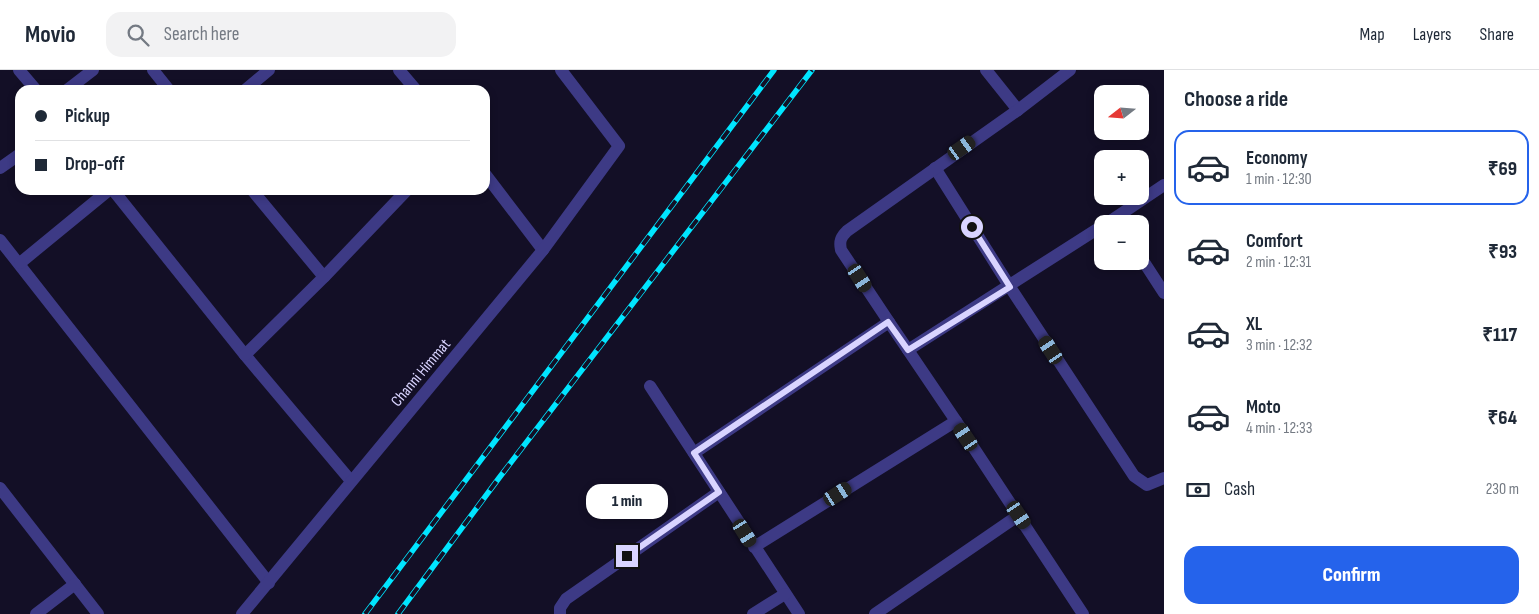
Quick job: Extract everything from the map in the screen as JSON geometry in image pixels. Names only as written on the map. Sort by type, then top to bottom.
[{"type":"street","points":[[19,70],[32,85]]},
{"type":"street","points":[[74,85],[93,70]]},
{"type":"street","points":[[153,70],[165,85]]},
{"type":"street","points":[[251,85],[269,70]]},
{"type":"street","points":[[399,70],[412,85]]},
{"type":"street","name":"Channi Himmat","points":[[242,614],[350,481],[543,250],[619,146],[561,70]]},
{"type":"street","points":[[986,70],[1018,110]]},
{"type":"street","points":[[1070,70],[1018,110],[847,231],[839,243],[841,250],[888,322],[1019,515],[1083,614]]},
{"type":"street","points":[[0,168],[15,158]]},
{"type":"street","points":[[935,168],[1010,287],[1134,476],[1147,485],[1164,478]]},
{"type":"street","points":[[490,181],[543,250]]},
{"type":"street","points":[[1123,215],[1164,185]]},
{"type":"street","points":[[20,263],[103,195]]},
{"type":"street","points":[[117,195],[245,355],[350,481]]},
{"type":"street","points":[[256,195],[324,277]]},
{"type":"street","points":[[245,355],[324,277],[402,195]]},
{"type":"street","points":[[908,350],[1010,287],[1094,231]]},
{"type":"street","points":[[0,240],[20,263],[269,583]]},
{"type":"street","points":[[1149,270],[1164,293]]},
{"type":"street","points":[[694,453],[888,322]]},
{"type":"street","points":[[650,386],[799,614]]},
{"type":"street","points":[[754,547],[956,421]]},
{"type":"street","points":[[560,614],[560,608],[566,599],[719,492]]},
{"type":"street","points":[[2,494],[98,614]]},
{"type":"street","points":[[875,614],[1019,515]]},
{"type":"street","points":[[36,614],[74,584]]},
{"type":"street","points":[[753,614],[785,594]]},
{"type":"railway","points":[[365,614],[774,70]]},
{"type":"railway","points":[[398,614],[499,478],[812,70]]},
{"type":"route","points":[[627,556],[719,492],[694,453],[888,322],[908,350],[1010,287],[972,227]]}]
